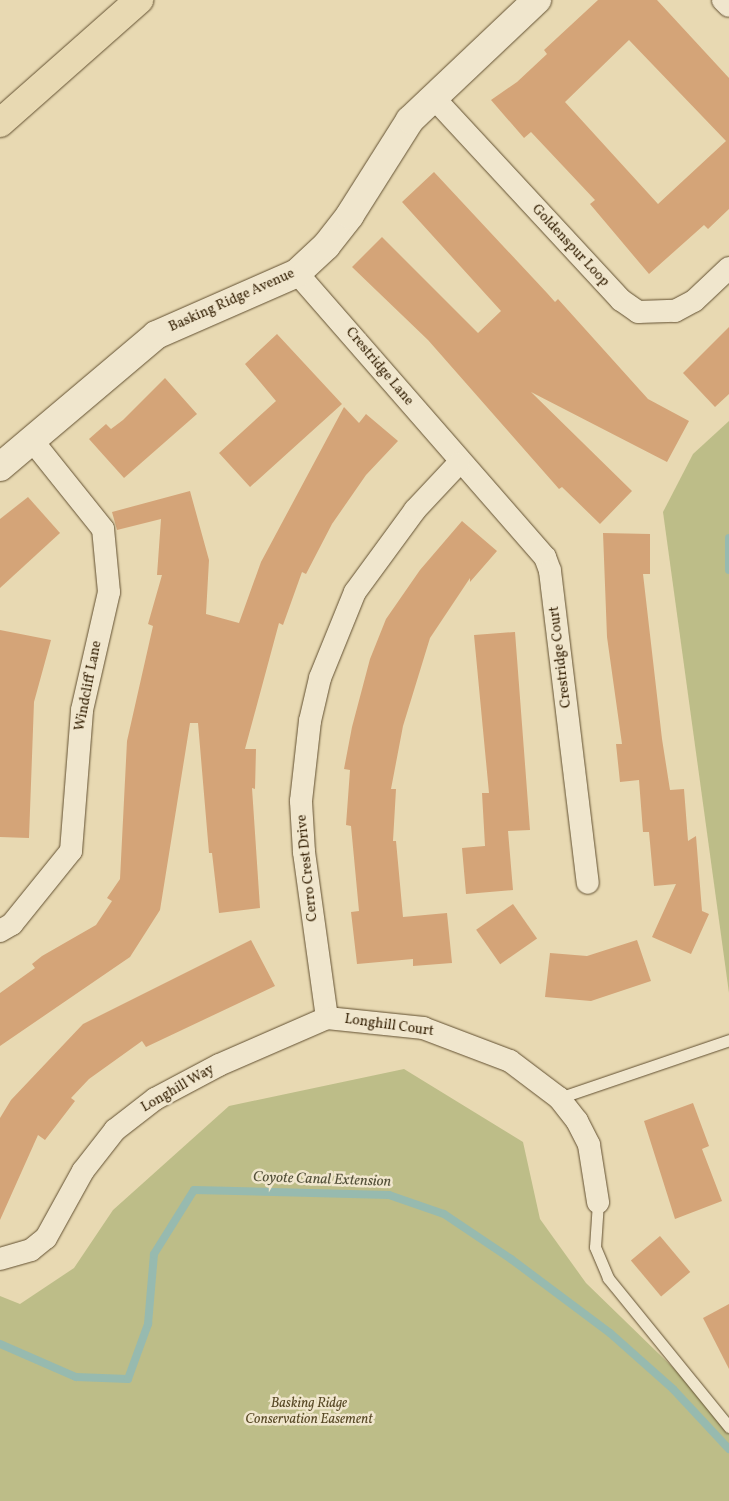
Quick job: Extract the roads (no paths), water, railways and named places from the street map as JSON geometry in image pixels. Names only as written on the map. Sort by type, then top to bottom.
[{"type":"highway","points":[[0,122],[139,0]]},
{"type":"street","name":"Basking Ridge Avenue","points":[[0,467],[156,335],[297,273],[326,246],[350,215],[390,148],[433,97],[537,0]]},
{"type":"street","points":[[723,0],[729,6]]},
{"type":"street","name":"Goldenspur Loop","points":[[433,97],[621,300],[638,312],[657,315],[675,312],[694,301],[729,268]]},
{"type":"street","name":"Crestridge Lane","points":[[297,273],[459,463]]},
{"type":"street","name":"Windcliff Lane","points":[[0,931],[12,924],[71,851],[82,710],[109,592],[103,529],[32,439]]},
{"type":"street","name":"Crestridge Court","points":[[459,463],[537,545],[550,571],[588,883]]},
{"type":"street","name":"Cerro Crest Drive","points":[[327,1018],[304,852],[301,800],[314,704],[334,638],[355,592],[404,525],[459,463]]},
{"type":"street","name":"Longhill Court","points":[[327,1018],[423,1028],[454,1037],[510,1061],[559,1098],[589,1145],[598,1202]]},
{"type":"street","name":"Longhill Way","points":[[0,1259],[31,1250],[46,1238],[82,1171],[115,1130],[155,1099],[219,1065],[327,1018]]},
{"type":"lane","points":[[559,1098],[729,1040]]},
{"type":"lane","points":[[598,1202],[595,1247],[608,1278],[729,1427]]},
{"type":"waterway","name":"Coyote Canal Extension","points":[[729,538],[729,570]]},
{"type":"waterway","name":"Coyote Canal Extension","points":[[0,1344],[76,1377],[128,1379],[148,1324],[154,1254],[194,1190],[389,1195],[444,1214],[511,1259],[610,1333],[673,1389],[729,1449]]},
{"type":"park label","name":"Basking Ridge Conservation Easement","points":[[309,1412]]}]
